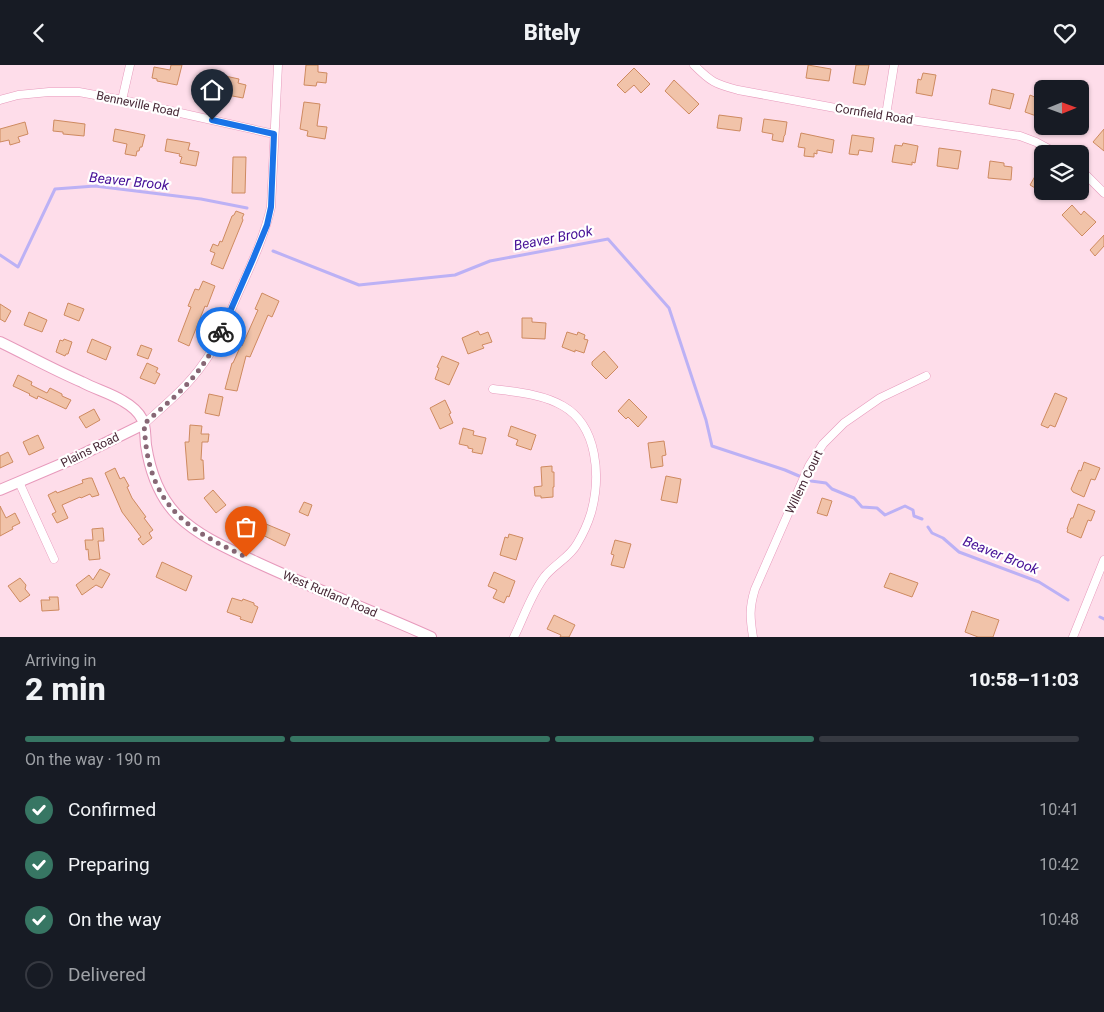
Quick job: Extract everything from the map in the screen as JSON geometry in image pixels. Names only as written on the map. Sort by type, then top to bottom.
[{"type":"main road","points":[[0,342],[122,400],[137,411],[144,424]]},
{"type":"main road","name":"Plains Road","points":[[0,490],[73,459],[144,424]]},
{"type":"main road","name":"West Rutland Road","points":[[144,424],[149,462],[159,489],[178,515],[192,528],[229,549],[279,572],[431,637]]},
{"type":"street","points":[[122,100],[130,65]]},
{"type":"street","name":"Plains Road","points":[[144,424],[178,394],[204,364],[225,324],[267,225],[271,207],[278,65]]},
{"type":"street","name":"Cornfield Road","points":[[694,65],[710,81],[738,90],[848,110],[1020,136],[1042,145]]},
{"type":"street","points":[[886,115],[894,65]]},
{"type":"street","name":"Benneville Road","points":[[0,100],[18,95],[79,92],[274,134]]},
{"type":"street","points":[[1089,178],[1104,193]]},
{"type":"street","name":"Willem Court","points":[[753,637],[750,604],[755,589],[809,466],[823,444],[844,423],[880,398],[926,376]]},
{"type":"street","points":[[493,389],[549,400],[573,413],[590,438],[596,471],[594,502],[581,537],[576,547],[542,581],[514,637]]},
{"type":"street","points":[[19,482],[54,559]]},
{"type":"street","points":[[1073,637],[1104,559]]},
{"type":"building","points":[[171,65],[182,65],[177,85],[157,81],[157,79],[152,78],[154,67],[170,70]]},
{"type":"building","points":[[306,65],[318,65],[318,72],[327,73],[326,83],[317,82],[316,86],[304,85]]},
{"type":"building","points":[[808,65],[831,69],[829,81],[806,78]]},
{"type":"building","points":[[856,65],[869,65],[865,85],[853,83]]},
{"type":"building","points":[[634,68],[650,84],[641,93],[634,85],[625,93],[617,85]]},
{"type":"building","points":[[923,73],[936,75],[932,96],[916,93],[918,79],[921,80]]},
{"type":"building","points":[[216,74],[239,79],[238,83],[246,85],[243,98],[222,94],[223,90],[213,87]]},
{"type":"building","points":[[674,80],[699,104],[689,114],[665,91]]},
{"type":"building","points":[[992,89],[1014,94],[1010,109],[989,104]]},
{"type":"building","points":[[1030,95],[1034,97],[1034,115],[1025,112]]},
{"type":"building","points":[[304,102],[320,104],[317,126],[327,127],[325,139],[307,136],[308,131],[300,129]]},
{"type":"building","points":[[719,115],[742,118],[740,131],[717,128]]},
{"type":"building","points":[[764,119],[787,122],[783,142],[772,140],[773,134],[762,132]]},
{"type":"building","points":[[54,120],[85,124],[84,136],[53,131]]},
{"type":"building","points":[[25,122],[28,134],[18,137],[20,142],[10,145],[9,140],[0,142],[0,129]]},
{"type":"building","points":[[115,129],[145,135],[142,147],[137,151],[136,156],[125,154],[127,144],[113,141]]},
{"type":"building","points":[[1104,129],[1104,151],[1093,142]]},
{"type":"building","points":[[801,133],[834,140],[832,153],[817,150],[817,154],[814,153],[814,157],[804,156],[805,148],[798,147]]},
{"type":"building","points":[[852,135],[874,138],[872,152],[859,150],[858,155],[849,154]]},
{"type":"building","points":[[167,139],[190,143],[188,150],[199,152],[196,166],[180,163],[182,157],[179,156],[180,154],[165,151]]},
{"type":"building","points":[[903,143],[918,146],[915,163],[912,162],[912,165],[892,162],[895,145],[902,146]]},
{"type":"building","points":[[939,148],[961,151],[958,169],[937,166]]},
{"type":"building","points":[[233,157],[246,157],[245,193],[232,193]]},
{"type":"building","points":[[990,161],[1004,163],[1004,166],[1012,167],[1011,180],[988,178]]},
{"type":"building","points":[[1034,178],[1034,187],[1030,185]]},
{"type":"building","points":[[1072,205],[1081,215],[1084,211],[1096,222],[1082,236],[1062,215]]},
{"type":"building","points":[[236,211],[244,214],[243,220],[223,269],[211,264],[215,253],[210,251],[213,244],[218,246],[220,241],[222,242],[232,216]]},
{"type":"building","points":[[1104,235],[1104,246],[1095,256],[1090,250]]},
{"type":"building","points":[[203,281],[215,286],[189,346],[178,341],[191,307],[188,306],[195,289],[199,290]]},
{"type":"building","points":[[262,293],[279,301],[272,317],[268,315],[250,357],[246,356],[237,391],[225,389],[232,363],[258,310],[255,309]]},
{"type":"building","points":[[68,303],[84,309],[79,321],[64,315]]},
{"type":"building","points":[[0,304],[11,311],[5,322],[0,319]]},
{"type":"building","points":[[29,312],[47,320],[42,332],[24,325]]},
{"type":"building","points":[[522,318],[532,318],[532,322],[546,323],[545,339],[522,338]]},
{"type":"building","points":[[478,331],[480,335],[488,332],[492,342],[482,345],[484,348],[468,354],[462,338]]},
{"type":"building","points":[[567,332],[577,335],[578,332],[585,335],[584,339],[588,340],[584,353],[562,347]]},
{"type":"building","points":[[64,339],[72,342],[68,354],[65,356],[56,352],[60,340],[63,341]]},
{"type":"building","points":[[92,339],[111,347],[106,360],[87,352]]},
{"type":"building","points":[[141,345],[152,349],[148,359],[137,355]]},
{"type":"building","points":[[604,351],[618,367],[606,379],[592,365],[592,362]]},
{"type":"building","points":[[442,356],[459,363],[449,385],[435,379],[439,368],[437,367]]},
{"type":"building","points":[[147,363],[158,368],[156,372],[160,374],[155,384],[140,378]]},
{"type":"building","points":[[18,375],[32,382],[31,385],[47,393],[50,388],[71,400],[66,409],[38,396],[37,399],[13,386]]},
{"type":"building","points":[[1055,393],[1067,398],[1055,427],[1050,425],[1048,428],[1041,425]]},
{"type":"building","points":[[209,394],[223,397],[219,416],[205,413]]},
{"type":"building","points":[[629,399],[647,417],[638,427],[628,417],[626,419],[618,411]]},
{"type":"building","points":[[445,400],[453,423],[440,429],[430,408]]},
{"type":"building","points":[[94,409],[100,420],[86,428],[79,417]]},
{"type":"building","points":[[190,425],[202,426],[201,434],[209,434],[208,442],[202,442],[201,460],[203,460],[204,479],[188,480],[185,442],[189,442]]},
{"type":"building","points":[[511,426],[536,435],[531,450],[516,445],[518,440],[508,436]]},
{"type":"building","points":[[463,428],[474,431],[473,435],[486,438],[482,454],[472,452],[473,449],[459,444]]},
{"type":"building","points":[[38,435],[44,448],[29,455],[23,442]]},
{"type":"building","points":[[664,441],[666,455],[662,456],[663,466],[651,468],[648,443]]},
{"type":"building","points":[[8,452],[13,462],[0,468],[0,456]]},
{"type":"building","points":[[1084,462],[1100,468],[1095,480],[1091,479],[1084,497],[1073,492],[1071,489]]},
{"type":"building","points":[[552,466],[552,472],[554,472],[553,497],[541,498],[541,496],[535,496],[534,487],[542,486],[541,467]]},
{"type":"building","points":[[115,468],[120,479],[124,477],[132,498],[153,530],[149,533],[152,538],[143,545],[138,539],[141,537],[122,512],[105,473]]},
{"type":"building","points":[[666,476],[681,479],[677,503],[661,500]]},
{"type":"building","points":[[92,478],[99,495],[92,497],[90,494],[62,505],[68,518],[57,523],[52,514],[56,512],[48,495],[83,483],[82,480]]},
{"type":"building","points":[[213,490],[226,505],[216,513],[204,498]]},
{"type":"building","points":[[822,498],[832,501],[827,516],[817,513]]},
{"type":"building","points":[[304,502],[312,505],[308,516],[299,512]]},
{"type":"building","points":[[1078,504],[1095,511],[1091,521],[1088,520],[1081,538],[1067,532]]},
{"type":"building","points":[[0,506],[6,518],[15,513],[20,523],[0,536]]},
{"type":"building","points":[[237,509],[290,534],[285,546],[232,520]]},
{"type":"building","points":[[103,528],[104,541],[98,541],[100,559],[89,560],[85,540],[93,540],[92,529]]},
{"type":"building","points":[[509,534],[523,538],[516,560],[500,555],[505,537],[508,538]]},
{"type":"building","points":[[615,540],[631,544],[624,568],[611,565],[614,555],[611,554]]},
{"type":"building","points":[[162,562],[192,576],[186,591],[156,577]]},
{"type":"building","points":[[100,569],[110,574],[102,588],[96,585],[82,595],[76,585],[89,575],[93,580]]},
{"type":"building","points":[[494,572],[515,581],[509,597],[507,596],[504,603],[493,598],[497,590],[488,586]]},
{"type":"building","points":[[890,573],[918,583],[912,597],[884,587]]},
{"type":"building","points":[[20,578],[26,585],[25,589],[30,595],[20,602],[8,586]]},
{"type":"building","points":[[49,597],[58,597],[59,610],[42,611],[41,600],[50,600]]},
{"type":"building","points":[[232,598],[242,601],[243,599],[254,603],[258,607],[252,623],[227,612]]},
{"type":"building","points":[[972,611],[999,620],[993,637],[978,637],[965,632]]},
{"type":"building","points":[[554,615],[575,625],[569,637],[560,637],[561,635],[547,629]]},
{"type":"waterway","name":"Beaver Brook","points":[[0,255],[18,267],[55,189],[95,186],[201,199],[247,208]]},
{"type":"waterway","name":"Beaver Brook","points":[[273,251],[359,285],[455,275],[490,261],[608,239],[669,308],[706,420],[712,446],[799,476]]},
{"type":"waterway","name":"Beaver Brook","points":[[811,481],[826,483],[832,489],[854,498],[862,507],[877,508],[885,515],[905,506],[913,510],[914,516],[922,519]]},
{"type":"waterway","name":"Beaver Brook","points":[[928,527],[932,533],[943,538],[959,552],[1039,582],[1068,600]]},
{"type":"waterway","name":"Beaver Brook","points":[[1100,617],[1104,619]]},
{"type":"way so far","points":[[221,332],[204,364],[193,378],[144,424],[146,442],[149,462],[159,489],[178,515],[192,528],[246,557]]},
{"type":"route","points":[[212,120],[274,134],[271,207],[267,225],[221,332]]}]
